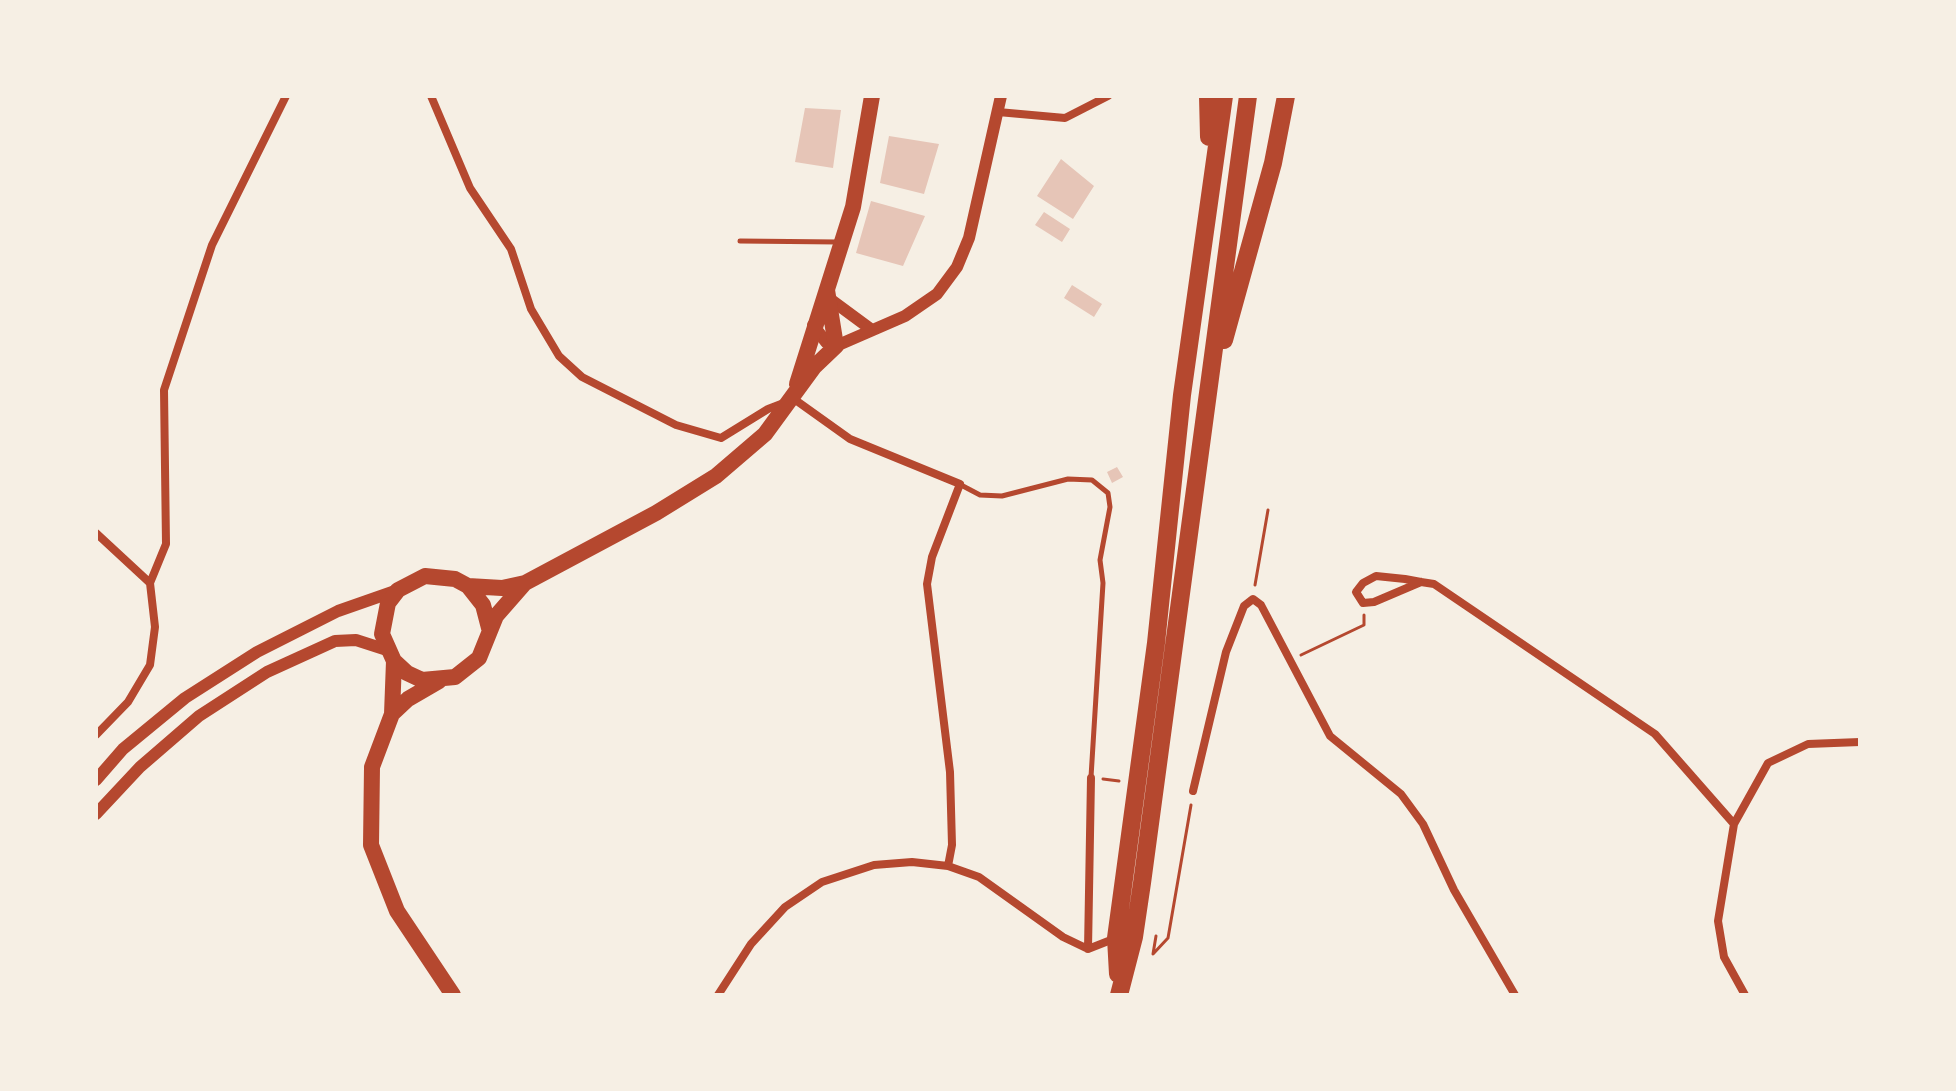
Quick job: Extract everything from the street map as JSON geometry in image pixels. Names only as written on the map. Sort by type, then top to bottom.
[{"type":"highway","points":[[1208,96],[1209,215]]},
{"type":"highway","points":[[1119,995],[1116,938],[1156,643],[1182,395],[1224,96]]},
{"type":"highway","points":[[1119,995],[1134,937],[1248,96]]},
{"type":"highway","points":[[1213,369],[1238,300],[1286,96]]},
{"type":"main road","points":[[794,399],[813,325],[828,294],[853,207],[872,96]]},
{"type":"main road","points":[[468,586],[502,588],[525,583],[656,513],[716,476],[765,434],[794,399],[814,367],[836,346],[828,294]]},
{"type":"main road","points":[[453,995],[397,911],[371,845],[372,767],[392,714],[390,656],[383,618],[398,590],[425,576],[455,579],[468,586],[483,605],[489,628]]},
{"type":"main road","points":[[392,714],[408,699],[440,681],[455,677],[479,658],[489,628],[508,600],[525,583]]},
{"type":"main road","points":[[390,656],[414,676],[440,681]]},
{"type":"street","points":[[96,735],[128,702],[150,665],[155,627],[150,583],[166,544],[164,390],[212,245],[286,96]]},
{"type":"street","points":[[431,96],[470,188],[511,249],[531,309],[559,356],[582,377],[676,425],[721,438],[768,409],[794,399],[850,439],[960,484],[932,557],[927,584],[950,772],[952,845],[948,866]]},
{"type":"street","points":[[813,325],[826,342],[836,346],[905,316],[937,294],[957,267],[969,238],[1001,96]]},
{"type":"street","points":[[998,112],[1065,118],[1108,96]]},
{"type":"street","points":[[828,294],[872,330]]},
{"type":"street","points":[[96,533],[150,583]]},
{"type":"street","points":[[1421,582],[1363,603],[1356,592],[1363,583],[1376,576],[1421,582],[1434,584],[1655,734],[1734,824]]},
{"type":"street","points":[[96,780],[123,749],[185,698],[257,652],[338,611],[398,590]]},
{"type":"street","points":[[1193,791],[1226,652],[1244,606],[1253,599],[1261,605],[1330,736],[1401,794],[1423,824],[1454,890],[1515,995]]},
{"type":"street","points":[[96,814],[140,767],[199,716],[267,672],[335,641],[356,640],[390,656]]},
{"type":"street","points":[[1745,995],[1724,957],[1718,921],[1734,824],[1768,763],[1808,744],[1860,742]]},
{"type":"street","points":[[1088,949],[1091,778]]},
{"type":"street","points":[[718,995],[751,944],[776,916],[822,882],[874,865],[912,862],[948,866],[979,877],[1063,937],[1088,949],[1116,938]]},
{"type":"lane","points":[[740,241],[843,242]]},
{"type":"lane","points":[[960,484],[980,495],[1002,496],[1068,479],[1092,480],[1108,493],[1110,507],[1100,560],[1103,583],[1091,778]]},
{"type":"path","points":[[1253,599],[1268,510]]},
{"type":"path","points":[[1290,660],[1364,625]]},
{"type":"path","points":[[1156,936],[1153,954],[1168,938],[1193,791]]},
{"type":"building","points":[[805,108],[841,110],[833,168],[795,162]]},
{"type":"building","points":[[889,136],[939,144],[924,194],[880,183]]},
{"type":"building","points":[[1061,159],[1094,186],[1073,219],[1037,196]]},
{"type":"building","points":[[871,201],[925,216],[903,266],[856,253]]},
{"type":"building","points":[[1044,212],[1070,229],[1062,242],[1035,225]]},
{"type":"building","points":[[1072,285],[1102,304],[1094,317],[1064,298]]},
{"type":"building","points":[[1117,467],[1123,477],[1112,483],[1107,472]]}]
